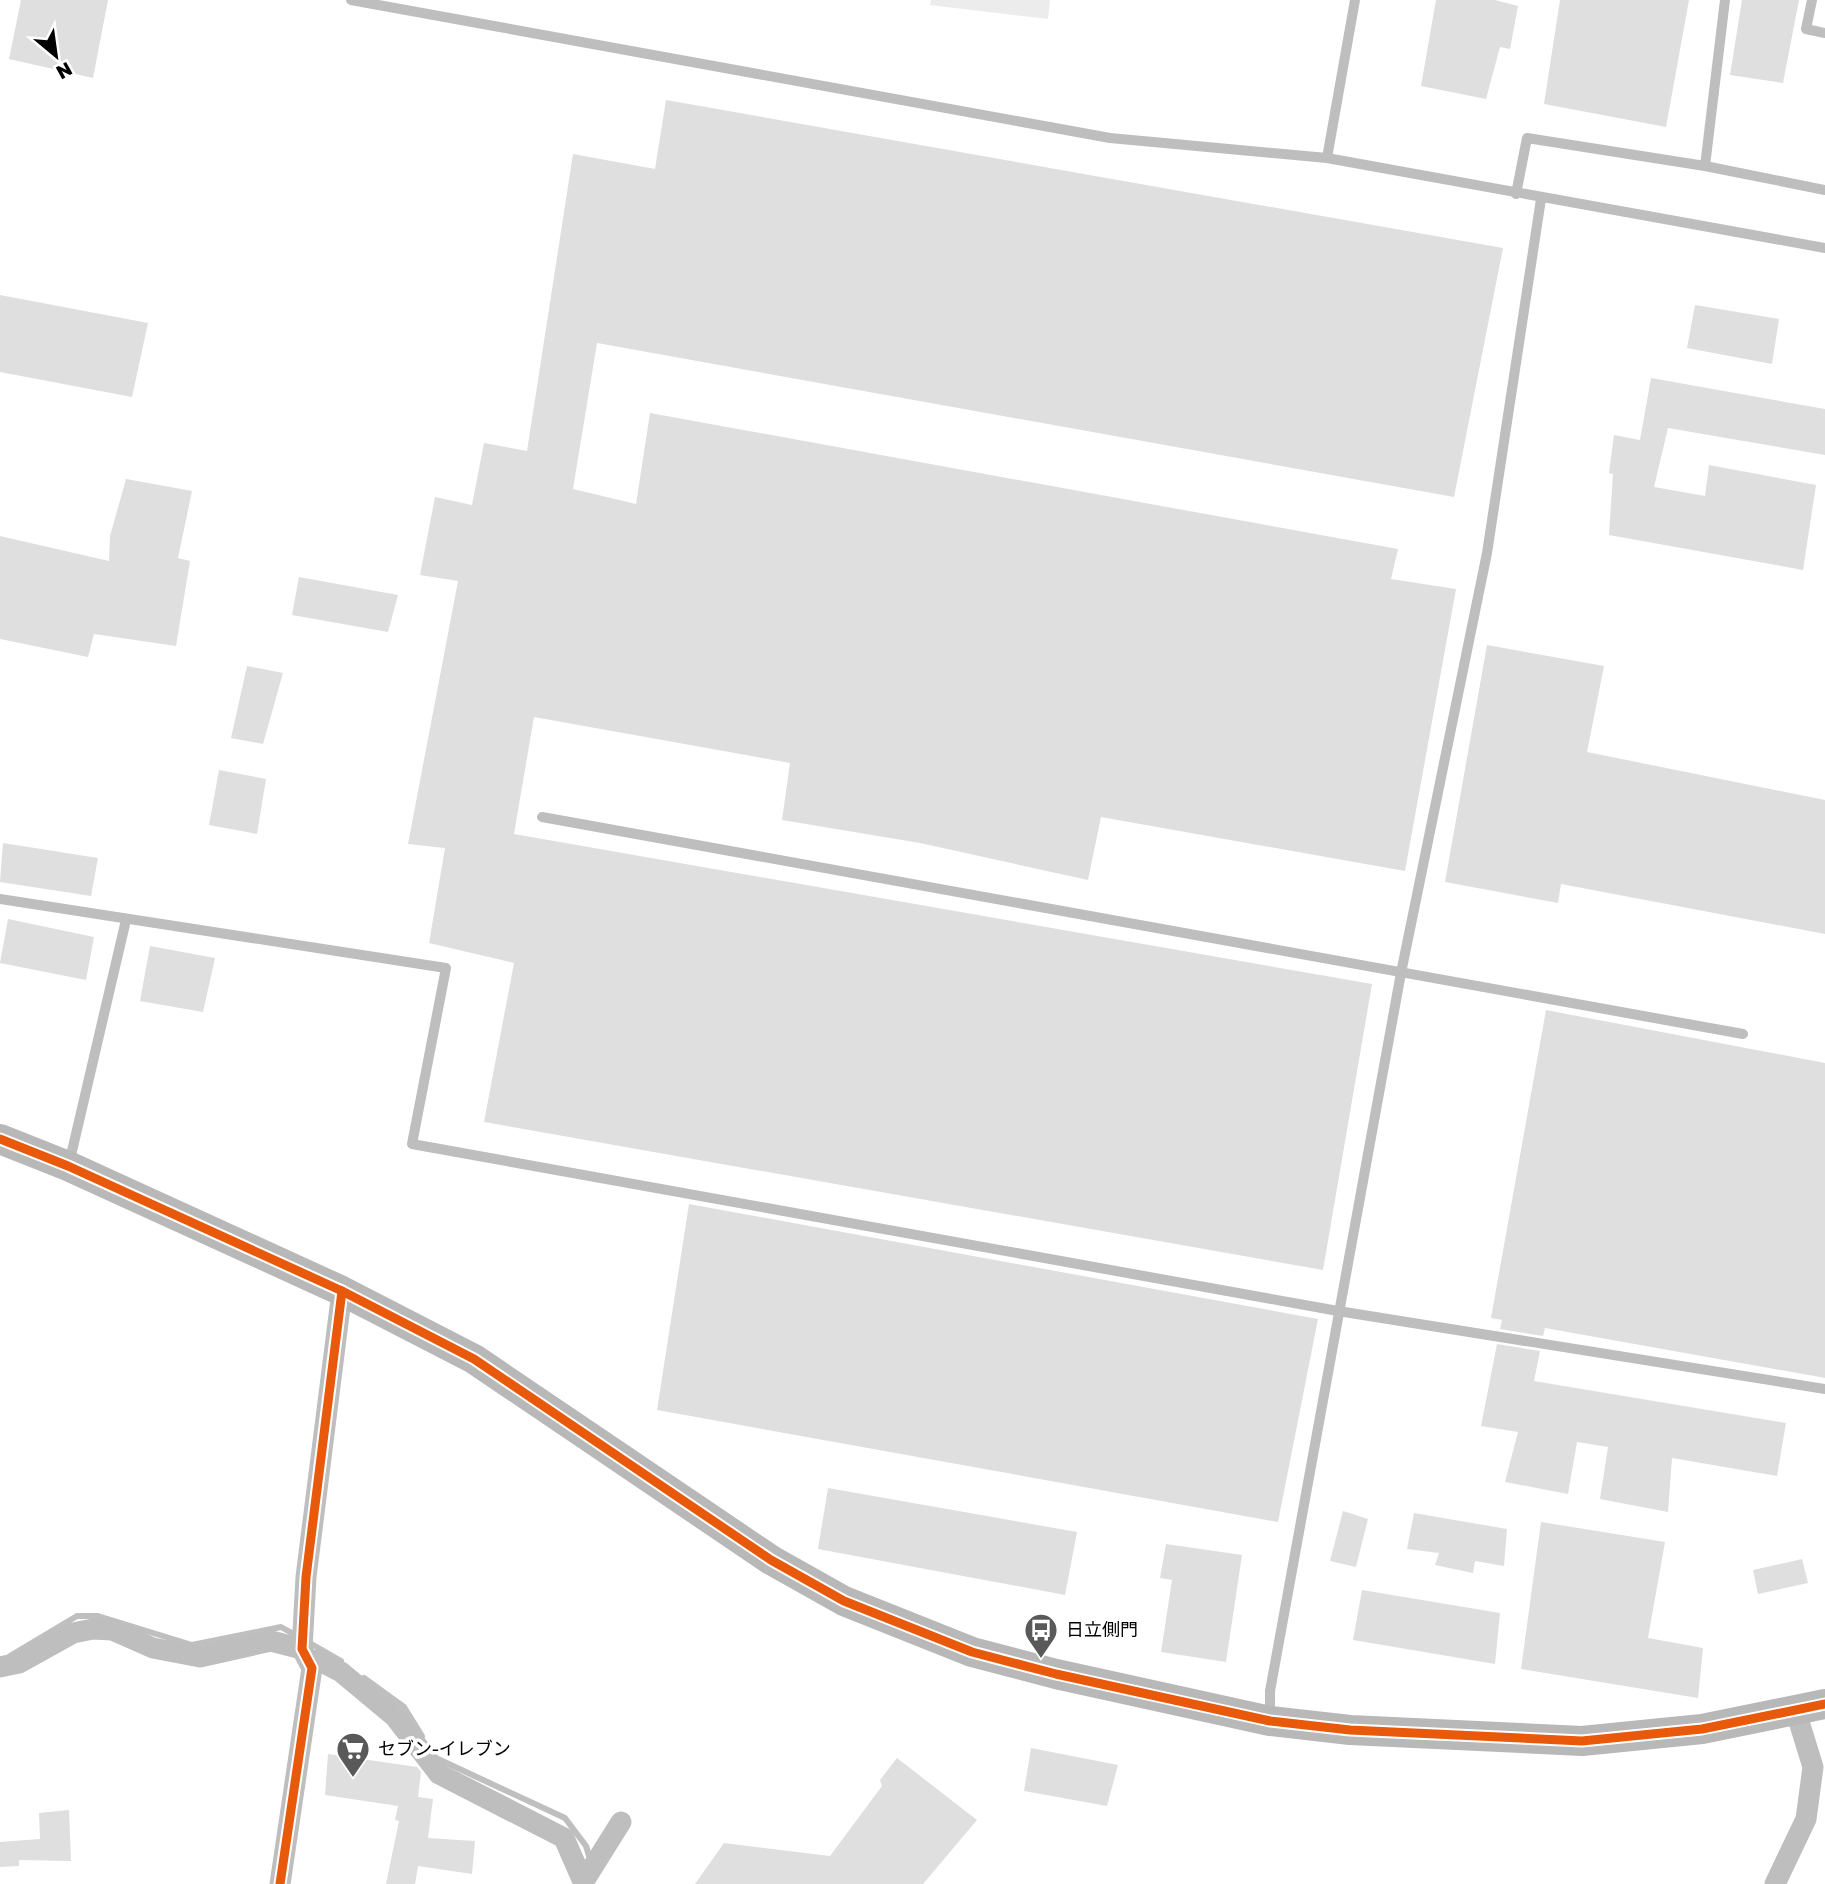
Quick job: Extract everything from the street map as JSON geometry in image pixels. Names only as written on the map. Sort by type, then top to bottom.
[{"type":"street","points":[[0,1139],[68,1166],[342,1290],[474,1359],[771,1560],[844,1601],[972,1652],[1056,1674],[1270,1721],[1350,1730],[1582,1741],[1702,1729],[1797,1712],[1825,1704]]},
{"type":"street","points":[[280,1884],[312,1668],[305,1653],[303,1624],[306,1577],[342,1290]]},
{"type":"street","points":[[0,1667],[19,1663],[74,1633],[93,1629],[112,1630],[153,1648],[200,1657],[271,1641],[305,1653],[341,1672],[384,1708],[439,1774],[564,1838],[584,1881]]},
{"type":"street","points":[[1775,1884],[1806,1819],[1813,1767],[1797,1712]]},
{"type":"street","points":[[584,1881],[621,1822]]},
{"type":"lane","points":[[351,0],[1110,138],[1327,158],[1541,199],[1825,248]]},
{"type":"lane","points":[[1327,158],[1355,0]]},
{"type":"lane","points":[[1705,166],[1725,0]]},
{"type":"lane","points":[[1812,0],[1806,29],[1825,33]]},
{"type":"lane","points":[[1516,194],[1527,138],[1705,166],[1825,190]]},
{"type":"lane","points":[[1270,1721],[1270,1691],[1338,1311],[1401,973],[1487,553],[1541,199]]},
{"type":"lane","points":[[542,817],[1743,1034]]},
{"type":"lane","points":[[0,899],[446,968],[412,1144],[1338,1311],[1825,1389]]},
{"type":"lane","points":[[68,1166],[127,920]]},
{"type":"shaded area","points":[[931,0],[1050,0],[1048,19],[930,5]]},
{"type":"building","points":[[21,0],[108,0],[93,78],[9,59]]},
{"type":"building","points":[[1436,0],[1495,0],[1518,6],[1510,49],[1500,47],[1486,99],[1421,86]]},
{"type":"building","points":[[1560,0],[1689,0],[1666,127],[1544,104]]},
{"type":"building","points":[[1742,0],[1799,0],[1783,83],[1730,75]]},
{"type":"building","points":[[666,100],[1503,248],[1454,497],[597,343],[573,489],[636,504],[650,413],[1398,549],[1391,579],[1456,589],[1405,871],[1101,817],[1088,880],[920,843],[782,820],[790,763],[534,717],[514,834],[1372,984],[1323,1270],[484,1122],[514,963],[429,943],[445,848],[408,844],[458,581],[420,575],[435,497],[472,505],[484,443],[527,451],[573,154],[655,169]]},
{"type":"building","points":[[0,295],[148,323],[132,397],[0,372]]},
{"type":"building","points":[[1695,305],[1779,319],[1772,364],[1687,348]]},
{"type":"building","points":[[1651,378],[1825,409],[1825,455],[1668,428],[1654,487],[1705,496],[1709,465],[1816,485],[1803,570],[1609,535],[1613,474],[1609,473],[1614,435],[1640,440]]},
{"type":"building","points":[[126,479],[192,491],[178,558],[190,561],[176,646],[94,634],[88,657],[0,639],[0,536],[109,561],[110,536]]},
{"type":"building","points":[[299,577],[398,595],[388,632],[292,615]]},
{"type":"building","points":[[1487,645],[1604,666],[1587,752],[1825,800],[1825,934],[1561,884],[1558,903],[1445,882]]},
{"type":"building","points":[[247,666],[283,673],[263,744],[231,738]]},
{"type":"building","points":[[219,770],[266,779],[257,834],[209,825]]},
{"type":"building","points":[[3,843],[98,858],[91,896],[0,882]]},
{"type":"building","points":[[8,919],[94,937],[86,980],[0,963]]},
{"type":"building","points":[[150,946],[215,958],[203,1012],[140,1001]]},
{"type":"building","points":[[1546,1010],[1825,1063],[1825,1378],[1545,1328],[1543,1336],[1500,1329],[1502,1320],[1491,1318]]},
{"type":"building","points":[[689,1204],[1318,1319],[1278,1522],[657,1410]]},
{"type":"building","points":[[1497,1344],[1540,1351],[1534,1381],[1786,1423],[1777,1476],[1672,1458],[1668,1512],[1600,1499],[1608,1447],[1577,1442],[1568,1494],[1505,1482],[1518,1432],[1481,1426]]},
{"type":"building","points":[[828,1488],[1077,1532],[1065,1595],[818,1549]]},
{"type":"building","points":[[1343,1511],[1368,1519],[1356,1567],[1330,1561]]},
{"type":"building","points":[[1414,1513],[1507,1529],[1504,1566],[1475,1561],[1473,1573],[1435,1565],[1439,1553],[1407,1549]]},
{"type":"building","points":[[1541,1522],[1665,1542],[1648,1638],[1703,1648],[1698,1698],[1521,1669]]},
{"type":"building","points":[[1166,1544],[1242,1555],[1226,1662],[1161,1652],[1172,1580],[1160,1578]]},
{"type":"building","points":[[1802,1559],[1808,1583],[1758,1594],[1753,1570]]},
{"type":"building","points":[[1362,1590],[1500,1613],[1495,1664],[1353,1640]]},
{"type":"building","points":[[1031,1748],[1118,1765],[1107,1806],[1024,1791]]},
{"type":"building","points":[[328,1754],[417,1767],[421,1772],[418,1797],[433,1799],[428,1838],[475,1841],[472,1874],[418,1866],[415,1884],[386,1884],[399,1821],[395,1820],[398,1806],[325,1795]]},
{"type":"building","points":[[897,1758],[977,1820],[923,1884],[695,1884],[724,1843],[830,1856],[882,1786],[880,1780]]},
{"type":"building","points":[[69,1810],[71,1861],[19,1860],[19,1866],[0,1867],[0,1842],[40,1839],[39,1813]]},
{"type":"waterway","points":[[10,1656],[77,1616],[98,1616],[192,1645],[281,1627],[299,1637]]},
{"type":"waterway","points":[[308,1642],[341,1661]]},
{"type":"waterway","points":[[364,1678],[404,1707],[422,1736]]},
{"type":"waterway","points":[[438,1759],[565,1818],[586,1846],[590,1859]]},
{"type":"cycle path","points":[[0,1139],[68,1166],[342,1291],[474,1359],[771,1560],[844,1601],[972,1652],[1056,1674],[1270,1721],[1350,1730],[1582,1741],[1702,1729],[1825,1704]]},
{"type":"cycle path","points":[[280,1884],[312,1668],[302,1649],[306,1577],[342,1291]]},
{"type":"place","name":"日立側門","points":[[1041,1660]]},
{"type":"place","name":"セブン-イレブン","points":[[353,1779]]}]
